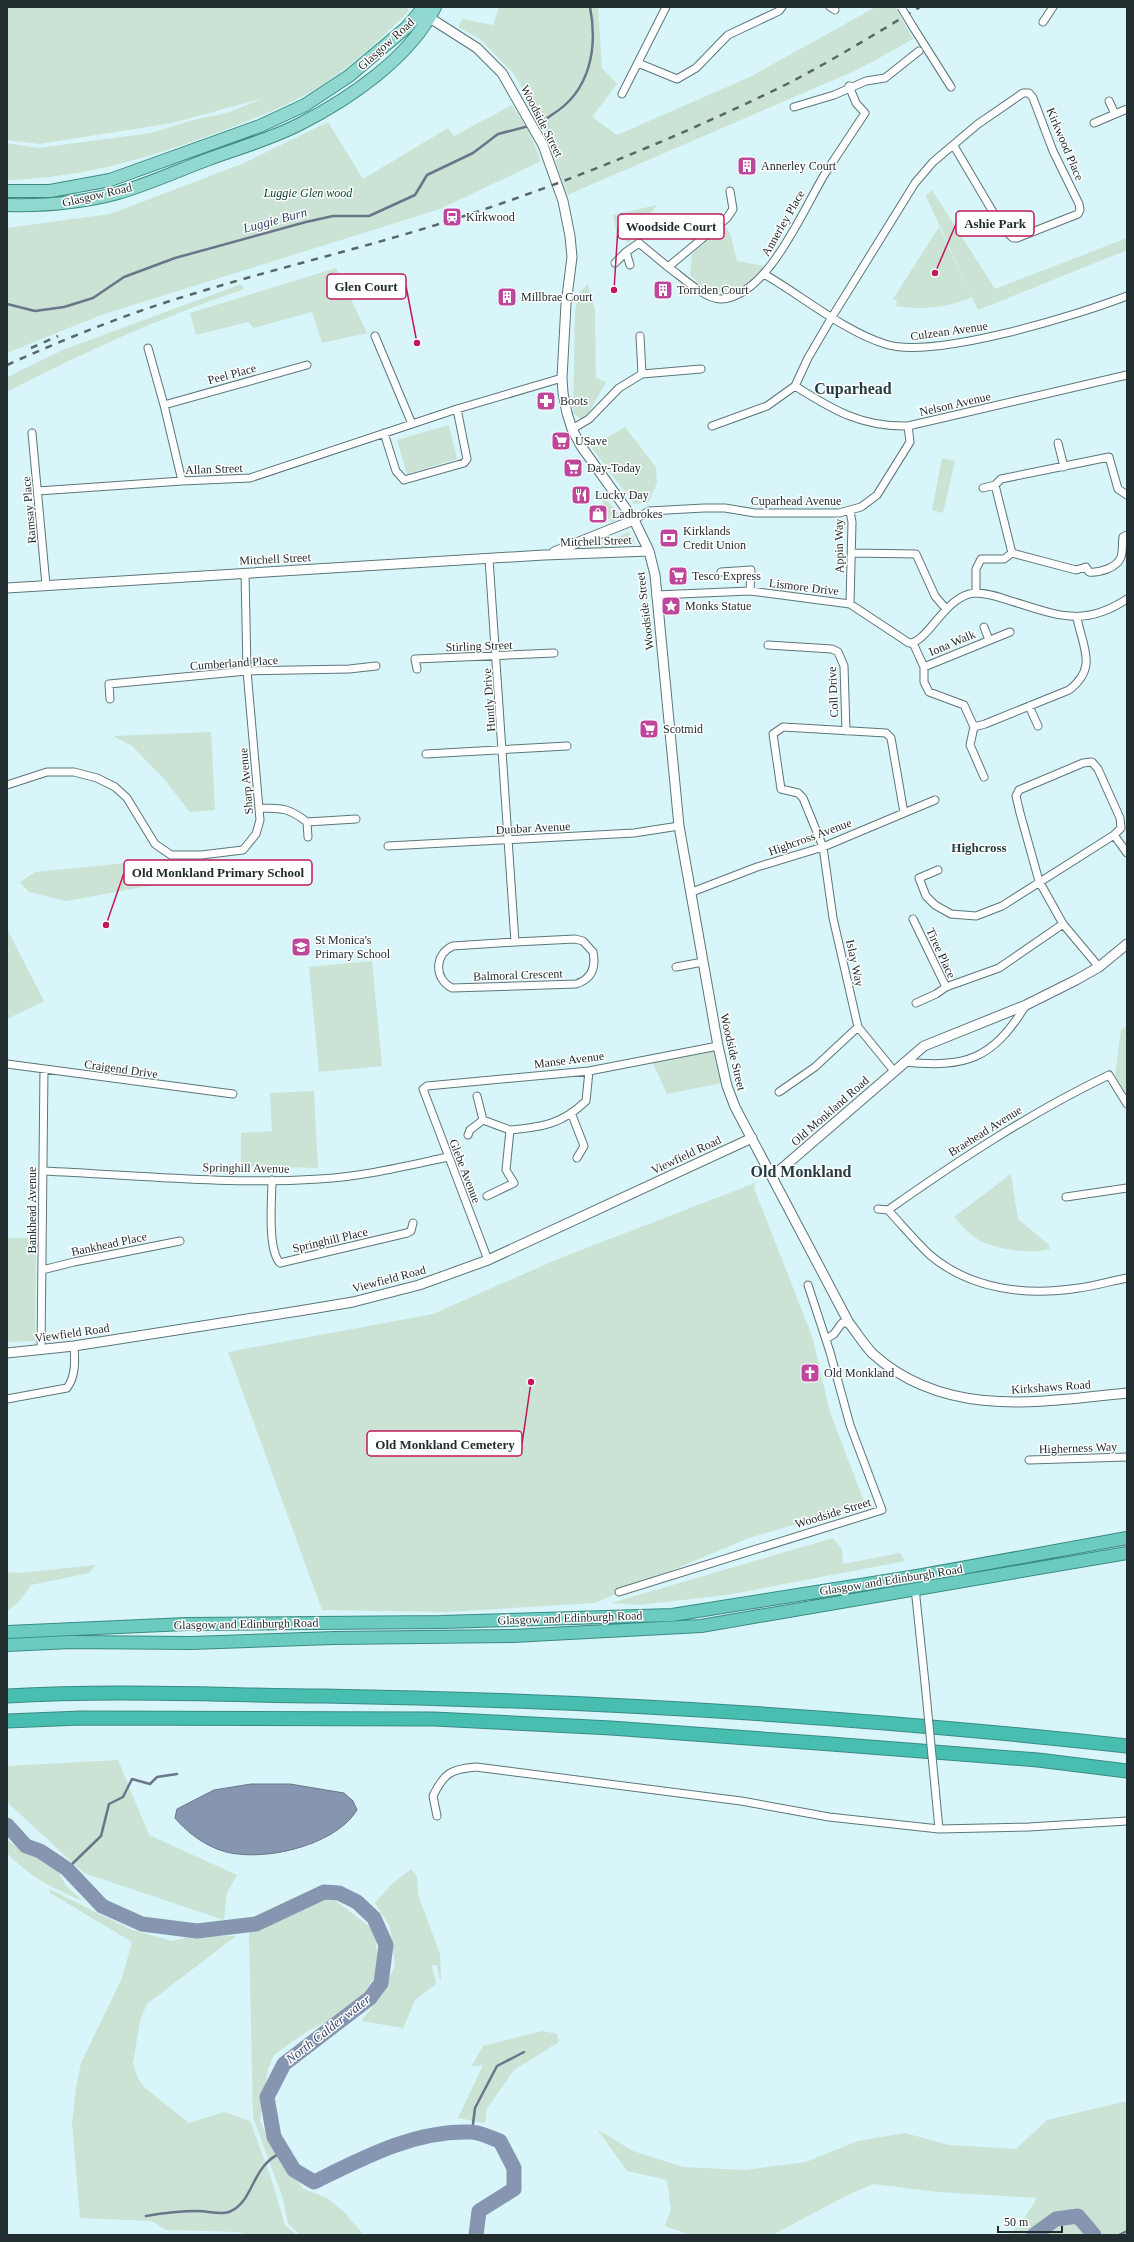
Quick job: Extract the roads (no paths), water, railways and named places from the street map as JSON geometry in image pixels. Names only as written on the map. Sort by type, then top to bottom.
[{"type":"highway","name":"Glasgow and Edinburgh Road","points":[[7,1632],[186,1624],[441,1622],[672,1615],[917,1576],[1127,1538]]},
{"type":"highway","name":"Glasgow and Edinburgh Road","points":[[7,1646],[71,1642],[191,1643],[334,1638],[513,1636],[701,1626],[1127,1552]]},
{"type":"highway","points":[[7,1696],[73,1692],[427,1698],[616,1705],[870,1723],[1127,1746]]},
{"type":"highway","points":[[7,1721],[81,1718],[434,1719],[611,1728],[832,1744],[1038,1760],[1127,1771]]},
{"type":"main road","name":"Glasgow Road","points":[[7,192],[50,191],[110,180],[260,126],[305,105],[349,76],[427,11]]},
{"type":"main road","name":"Glasgow Road","points":[[7,205],[67,204],[119,193],[299,124],[330,106],[387,66],[409,46],[427,11]]},
{"type":"street","points":[[622,94],[666,7]]},
{"type":"street","points":[[638,63],[677,79],[696,68],[728,35],[779,10],[782,7]]},
{"type":"street","points":[[901,7],[951,87]]},
{"type":"street","points":[[1043,22],[1053,7]]},
{"type":"street","name":"Woodside Street","points":[[427,11],[476,48],[502,73],[536,130],[554,171],[568,218],[572,258],[566,304],[562,378],[563,393],[572,429],[581,446],[634,520],[649,551],[655,575],[679,826],[692,892],[718,1046],[727,1086],[735,1106],[772,1177],[811,1247]]},
{"type":"street","points":[[794,107],[834,95],[849,86],[885,78],[919,51]]},
{"type":"street","name":"Annerley Place","points":[[626,252],[639,243],[668,267],[710,298],[721,299],[732,297],[750,286],[764,274],[776,260],[826,172],[865,113],[856,103],[849,86]]},
{"type":"street","name":"Kirkwood Place","points":[[712,426],[767,406],[795,386],[808,358],[832,317],[914,183],[933,162],[954,146],[978,124],[1015,97],[1023,93],[1029,94],[1047,131],[1053,151],[1079,204],[1080,210],[1078,214],[1017,238],[1013,238],[1004,229],[954,146]]},
{"type":"street","points":[[1109,101],[1115,114]]},
{"type":"street","points":[[1094,123],[1127,109]]},
{"type":"street","points":[[668,267],[727,218],[733,209],[730,191]]},
{"type":"street","points":[[615,263],[626,252],[630,265]]},
{"type":"street","name":"Culzean Avenue","points":[[764,274],[832,317],[876,341],[907,348],[985,338],[1093,309],[1127,296]]},
{"type":"street","points":[[375,336],[412,424]]},
{"type":"street","points":[[640,336],[642,374]]},
{"type":"street","points":[[148,348],[164,405],[182,481]]},
{"type":"street","name":"Peel Place","points":[[164,405],[307,365]]},
{"type":"street","points":[[572,429],[589,419],[619,388],[642,374],[702,369]]},
{"type":"street","name":"Nelson Avenue","points":[[795,386],[837,412],[870,423],[891,426],[908,426],[1127,375]]},
{"type":"street","name":"Allan Street","points":[[38,491],[250,478],[457,409],[562,378]]},
{"type":"street","points":[[384,433],[396,471],[404,480],[464,463],[467,459],[457,409]]},
{"type":"street","name":"Cuparhead Avenue","points":[[634,520],[649,511],[704,508],[725,508],[755,513],[839,513],[850,511],[871,502],[877,495],[910,442],[908,426]]},
{"type":"street","name":"Ramsay Place","points":[[32,433],[46,585]]},
{"type":"street","points":[[1058,443],[1064,466]]},
{"type":"street","points":[[983,488],[995,484],[1001,479],[1109,457],[1118,489],[1127,495]]},
{"type":"street","points":[[995,484],[1012,553]]},
{"type":"street","name":"Appin Way","points":[[850,511],[852,522],[850,604]]},
{"type":"street","name":"Mitchell Street","points":[[544,555],[634,520]]},
{"type":"street","points":[[1012,553],[1076,570],[1082,566],[1086,567],[1089,572],[1095,572],[1113,567],[1121,558],[1123,537],[1127,535]]},
{"type":"street","name":"Mitchell Street","points":[[7,588],[544,555],[649,551]]},
{"type":"street","points":[[852,553],[916,554],[935,596],[946,609]]},
{"type":"street","points":[[976,593],[976,569],[981,559],[1004,560],[1012,553]]},
{"type":"street","name":"Huntly Drive","points":[[489,559],[497,656],[508,840]]},
{"type":"street","points":[[721,572],[751,570],[750,591]]},
{"type":"street","name":"Sharp Avenue","points":[[7,786],[47,772],[74,772],[97,778],[115,788],[127,798],[154,844],[171,855],[201,855],[243,850],[256,834],[260,820],[247,671],[245,573]]},
{"type":"street","name":"Lismore Drive","points":[[656,595],[750,591],[850,604],[903,639],[913,643]]},
{"type":"street","points":[[984,777],[970,745],[974,727],[964,705],[929,692],[924,682],[924,667],[913,643],[946,609],[961,598],[976,593],[989,594],[1077,618],[1113,608],[1127,599]]},
{"type":"street","points":[[974,727],[1069,690],[1080,682],[1087,665],[1086,653],[1077,618]]},
{"type":"street","name":"Iona Walk","points":[[984,627],[989,640]]},
{"type":"street","name":"Iona Walk","points":[[924,667],[1010,632]]},
{"type":"street","name":"Coll Drive","points":[[768,645],[832,649],[838,652],[844,666],[846,730]]},
{"type":"street","name":"Stirling Street","points":[[416,669],[415,660],[554,653]]},
{"type":"street","name":"Cumberland Place","points":[[110,699],[109,684],[247,671],[349,669],[376,666]]},
{"type":"street","points":[[1030,706],[1038,726]]},
{"type":"street","name":"Islay Way","points":[[846,730],[783,727],[773,734],[781,788],[798,793],[803,798],[823,847],[834,918],[858,1027],[894,1071]]},
{"type":"street","points":[[846,730],[886,733],[891,738],[904,812]]},
{"type":"street","points":[[426,754],[503,748],[567,746]]},
{"type":"street","points":[[938,870],[919,878],[926,896],[943,910],[963,916],[976,916],[988,913],[1002,906],[1039,881],[1114,835],[1121,828],[1120,818],[1098,768],[1092,762],[1083,763],[1019,790],[1016,796],[1039,881],[1063,924],[1099,967]]},
{"type":"street","name":"Highcross Avenue","points":[[692,892],[757,867],[823,847],[935,800]]},
{"type":"street","points":[[260,808],[284,808],[295,813],[307,822],[356,819]]},
{"type":"street","points":[[307,822],[308,837]]},
{"type":"street","name":"Dunbar Avenue","points":[[388,846],[634,832],[679,826]]},
{"type":"street","points":[[1114,835],[1127,853]]},
{"type":"street","points":[[508,840],[515,942]]},
{"type":"street","name":"Tiree Place","points":[[913,919],[946,987],[936,994],[916,1003]]},
{"type":"street","points":[[946,987],[999,968],[1063,924]]},
{"type":"street","name":"Balmoral Crescent","points":[[575,939],[583,941],[589,945],[593,952],[594,968],[590,977],[576,984],[452,988],[445,985],[441,980],[439,958],[445,950],[453,946],[515,942],[575,939]]},
{"type":"street","name":"Old Monkland Road","points":[[772,1177],[924,1046],[1026,1004],[1099,967],[1127,944]]},
{"type":"street","points":[[676,967],[703,962]]},
{"type":"street","name":"Old Monkland Road","points":[[904,1062],[939,1064],[976,1058],[987,1050],[1010,1028],[1026,1004]]},
{"type":"street","points":[[779,1092],[815,1067],[858,1027]]},
{"type":"street","name":"Manse Avenue","points":[[423,1088],[427,1086],[588,1071],[718,1046]]},
{"type":"street","name":"Craigend Drive","points":[[7,1064],[233,1094]]},
{"type":"street","name":"Bankhead Avenue","points":[[41,1350],[44,1069]]},
{"type":"street","points":[[483,1120],[510,1130],[538,1128],[572,1115],[586,1101],[588,1071]]},
{"type":"street","name":"Braehead Avenue","points":[[888,1210],[946,1169],[1006,1131],[1056,1101],[1109,1075],[1127,1104]]},
{"type":"street","name":"Glebe Avenue","points":[[423,1088],[488,1260]]},
{"type":"street","points":[[477,1096],[483,1120]]},
{"type":"street","points":[[572,1115],[584,1146],[577,1158]]},
{"type":"street","points":[[468,1135],[470,1130],[483,1120]]},
{"type":"street","points":[[487,1196],[514,1183],[506,1170],[510,1130]]},
{"type":"street","name":"Viewfield Road","points":[[7,1353],[74,1346],[353,1302],[419,1285],[488,1260],[752,1138]]},
{"type":"street","name":"Springhill Avenue","points":[[43,1171],[272,1180],[320,1179],[397,1168],[448,1156]]},
{"type":"street","name":"Springhill Place","points":[[272,1180],[272,1239],[276,1259],[280,1263],[407,1233],[411,1231],[413,1223]]},
{"type":"street","points":[[1066,1197],[1127,1188]]},
{"type":"street","points":[[878,1209],[888,1210],[925,1250],[939,1262],[965,1278],[988,1286],[1032,1291],[1057,1291],[1127,1278]]},
{"type":"street","name":"Bankhead Place","points":[[42,1270],[74,1262],[180,1241]]},
{"type":"street","name":"Kirkshaws Road","points":[[811,1247],[849,1322],[872,1353],[906,1378],[923,1386],[971,1400],[1024,1403],[1127,1393]]},
{"type":"street","name":"Woodside Street","points":[[620,1592],[882,1510],[850,1425],[826,1339],[808,1285]]},
{"type":"street","points":[[826,1339],[834,1334],[842,1323],[849,1322]]},
{"type":"street","points":[[7,1399],[67,1388],[70,1384],[75,1367],[74,1346]]},
{"type":"street","name":"Higherness Way","points":[[1029,1460],[1127,1457]]},
{"type":"street","points":[[915,1588],[939,1829]]},
{"type":"street","points":[[437,1816],[433,1796],[446,1774],[460,1768],[476,1767],[741,1801],[872,1822],[939,1829],[1030,1827],[1127,1821]]},
{"type":"water","points":[[251,1784],[290,1784],[344,1793],[353,1801],[357,1810],[346,1823],[331,1834],[313,1843],[293,1849],[252,1855],[233,1853],[217,1849],[194,1836],[175,1818],[177,1809],[214,1790]]},
{"type":"waterway","name":"Luggie Burn","points":[[534,124],[544,120],[566,104],[576,93],[583,81],[592,53],[593,38],[590,7]]},
{"type":"waterway","name":"Luggie Burn","points":[[7,304],[35,311],[64,307],[93,298],[124,277],[175,258],[333,216],[369,216],[415,195],[427,175],[473,153],[498,134],[529,126]]},
{"type":"waterway","points":[[67,1869],[101,1836],[109,1804],[123,1797],[132,1779],[150,1784],[157,1777],[177,1774]]},
{"type":"waterway","name":"North Calder water","points":[[7,1825],[26,1846],[40,1851],[67,1869],[102,1906],[142,1924],[197,1931],[256,1924],[324,1892],[339,1893],[357,1902],[374,1918],[386,1945],[381,1983],[370,1998],[284,2064],[267,2097],[274,2137],[294,2170],[314,2182],[370,2155],[390,2147],[429,2136],[474,2132],[500,2141],[514,2168],[514,2189],[479,2211],[476,2235]]},
{"type":"waterway","points":[[472,2132],[475,2108],[497,2066],[524,2052]]},
{"type":"waterway","points":[[146,2216],[185,2211],[229,2212],[244,2200],[264,2165],[272,2158],[283,2152]]},
{"type":"waterway","name":"North Calder water","points":[[1034,2235],[1056,2219],[1078,2216],[1094,2235]]},
{"type":"waterway","points":[[1119,2235],[1127,2231]]},
{"type":"railway","points":[[7,365],[77,335],[148,308],[226,284],[439,224],[483,210],[614,161],[699,125],[801,77],[920,7]]},
{"type":"railway","points":[[31,348],[58,336]]},
{"type":"place","name":"Annerley Court","points":[[747,166]]},
{"type":"place","name":"Kirkwood","points":[[452,217]]},
{"type":"place","name":"Ashie Park","points":[[935,273]]},
{"type":"place","name":"Woodside Court","points":[[614,290]]},
{"type":"place","name":"Torriden Court","points":[[663,290]]},
{"type":"place","name":"Millbrae Court","points":[[507,297]]},
{"type":"place","name":"Glen Court","points":[[417,343]]},
{"type":"place","name":"Boots","points":[[546,401]]},
{"type":"place","name":"USave","points":[[561,441]]},
{"type":"place","name":"Day-Today","points":[[573,468]]},
{"type":"place","name":"Lucky Day","points":[[581,495]]},
{"type":"place","name":"Ladbrokes","points":[[598,514]]},
{"type":"place","name":"Kirklands Credit Union","points":[[669,538]]},
{"type":"place","name":"Tesco Express","points":[[678,576]]},
{"type":"place","name":"Monks Statue","points":[[671,606]]},
{"type":"place","name":"Scotmid","points":[[649,729]]},
{"type":"place","name":"Old Monkland Primary School","points":[[106,925]]},
{"type":"place","name":"St Monica's Primary School","points":[[301,947]]},
{"type":"place","name":"Old Monkland","points":[[810,1373]]},
{"type":"place","name":"Old Monkland Cemetery","points":[[531,1382]]},
{"type":"district","name":"Cuparhead","points":[[853,388]]},
{"type":"district","name":"Highcross","points":[[979,847]]},
{"type":"district","name":"Old Monkland","points":[[801,1171]]},
{"type":"park label","name":"Luggie Glen wood","points":[[308,193]]}]
